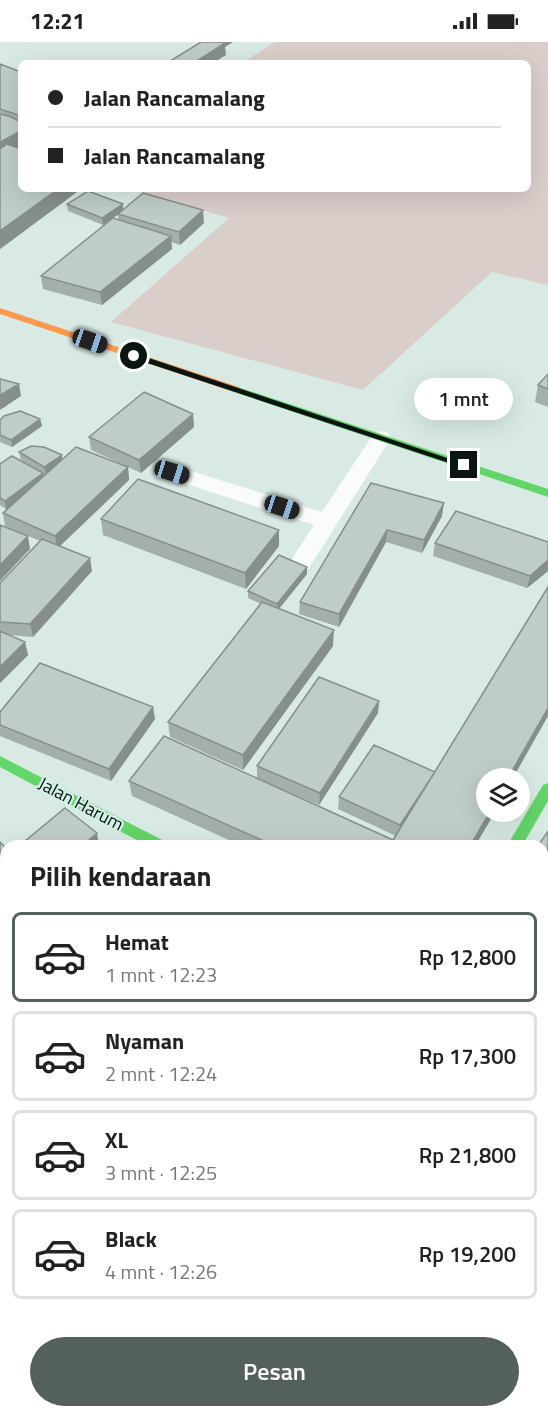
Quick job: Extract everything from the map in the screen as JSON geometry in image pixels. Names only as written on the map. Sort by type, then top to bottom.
[{"type":"street","points":[[0,311],[377,443],[548,493]]},
{"type":"street","name":"Jalan Harum","points":[[0,761],[138,840]]},
{"type":"street","points":[[518,840],[548,789]]},
{"type":"lane","points":[[301,562],[377,443]]},
{"type":"lane","points":[[172,472],[327,521]]},
{"type":"shaded area","points":[[275,42],[548,42],[548,285],[492,272],[363,390],[111,322],[229,218],[140,192],[531,192],[531,60],[247,60]]},
{"type":"building","points":[[201,42],[225,43],[199,60],[172,60]]},
{"type":"building","points":[[0,64],[18,71],[18,115],[0,109]]},
{"type":"building","points":[[0,114],[18,120],[18,133],[0,142]]},
{"type":"building","points":[[7,144],[18,148],[18,192],[54,192],[0,231],[0,149]]},
{"type":"building","points":[[86,192],[91,192],[123,204],[102,218],[67,204]]},
{"type":"building","points":[[143,193],[203,210],[179,232],[118,214]]},
{"type":"building","points":[[113,218],[171,236],[100,292],[41,276]]},
{"type":"building","points":[[548,374],[548,389],[538,385]]},
{"type":"building","points":[[0,379],[19,384],[0,395]]},
{"type":"building","points":[[144,392],[193,414],[139,460],[89,437]]},
{"type":"building","points":[[20,411],[40,419],[11,440],[0,435],[0,420],[4,416]]},
{"type":"building","points":[[31,446],[44,447],[62,455],[44,467],[19,452]]},
{"type":"building","points":[[76,447],[128,467],[55,536],[3,513]]},
{"type":"building","points":[[12,456],[43,473],[5,501],[0,498],[0,464]]},
{"type":"building","points":[[138,479],[279,530],[245,573],[101,519]]},
{"type":"building","points":[[371,483],[444,503],[424,540],[387,530],[339,614],[300,602]]},
{"type":"building","points":[[456,511],[548,542],[548,560],[530,576],[435,543]]},
{"type":"building","points":[[0,525],[28,536],[0,565]]},
{"type":"building","points":[[42,539],[90,558],[30,624],[0,622],[0,583]]},
{"type":"building","points":[[279,555],[307,567],[277,604],[248,591]]},
{"type":"building","points":[[548,587],[548,708],[514,768],[476,768],[476,822],[484,822],[474,840],[393,840]]},
{"type":"building","points":[[262,602],[334,630],[243,755],[168,722]]},
{"type":"building","points":[[0,631],[25,642],[0,667]]},
{"type":"building","points":[[40,663],[153,707],[109,769],[0,725],[0,712]]},
{"type":"building","points":[[319,677],[379,701],[320,793],[257,766]]},
{"type":"building","points":[[164,736],[393,840],[262,840],[129,781]]},
{"type":"building","points":[[374,745],[435,772],[400,825],[339,797]]},
{"type":"building","points":[[65,808],[97,833],[89,840],[26,840]]},
{"type":"building","points":[[548,831],[548,840],[542,840]]},
{"type":"traffic: fast","points":[[235,389],[548,493]]},
{"type":"traffic: fast","points":[[0,761],[150,840]]},
{"type":"traffic: fast","points":[[518,840],[548,789]]},
{"type":"traffic: slow","points":[[0,311],[235,389]]},
{"type":"route","points":[[134,356],[464,465]]}]
